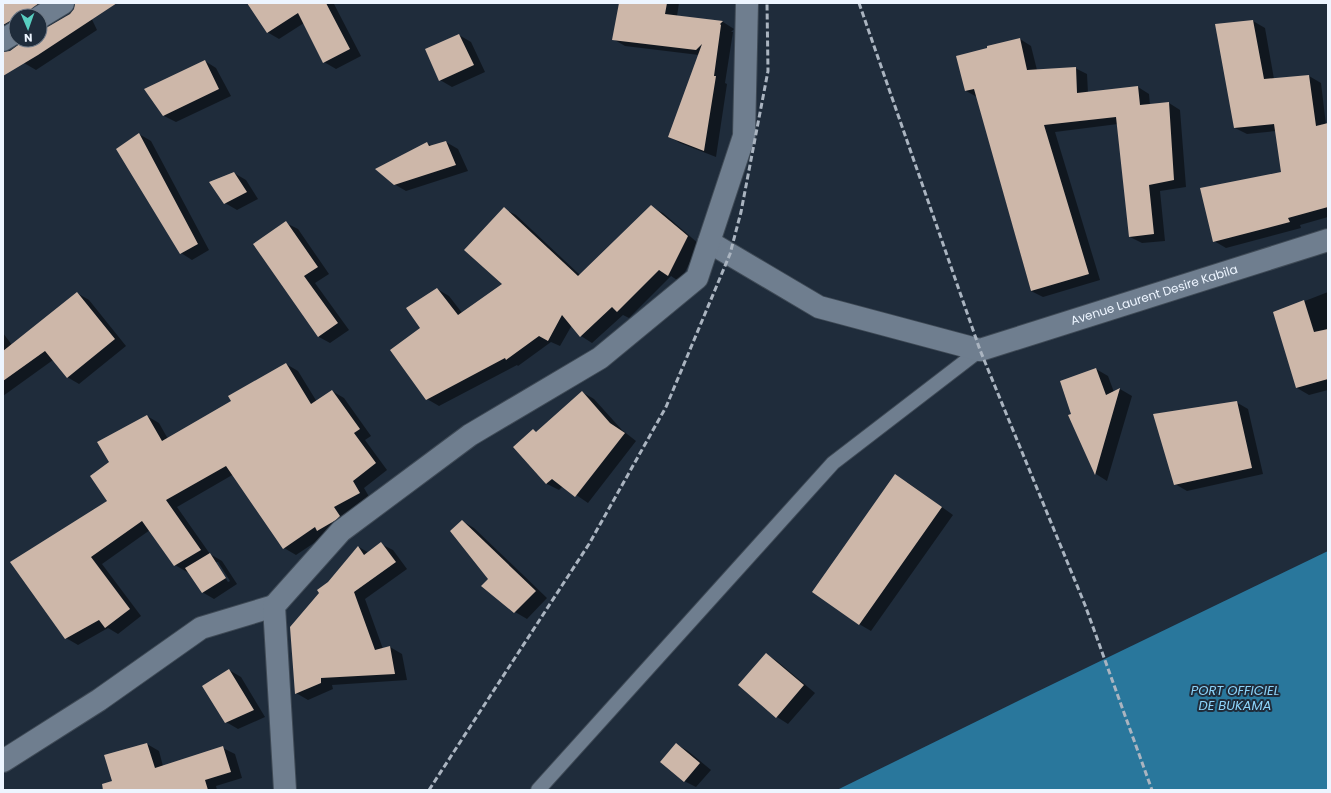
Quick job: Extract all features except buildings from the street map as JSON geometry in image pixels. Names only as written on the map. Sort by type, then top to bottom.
[{"type":"street","points":[[48,12],[63,3]]},
{"type":"street","points":[[3,761],[100,700],[201,628],[274,606],[341,531],[470,435],[600,358],[697,278],[744,136],[747,3]]},
{"type":"street","name":"Avenue Laurent Desire Kabila","points":[[980,350],[1328,240]]},
{"type":"street","points":[[709,242],[819,307],[980,350]]},
{"type":"street","points":[[274,606],[285,790]]},
{"type":"lane","points":[[538,790],[833,463],[980,350]]},
{"type":"water","name":"PORT OFFICIEL DE BUKAMA","points":[[1328,551],[1328,790],[837,790],[1024,698]]},
{"type":"railway","points":[[429,790],[589,544],[666,407],[730,254],[741,212],[768,71],[767,3]]},
{"type":"railway","points":[[859,3],[980,350],[1085,605],[1152,790]]}]
